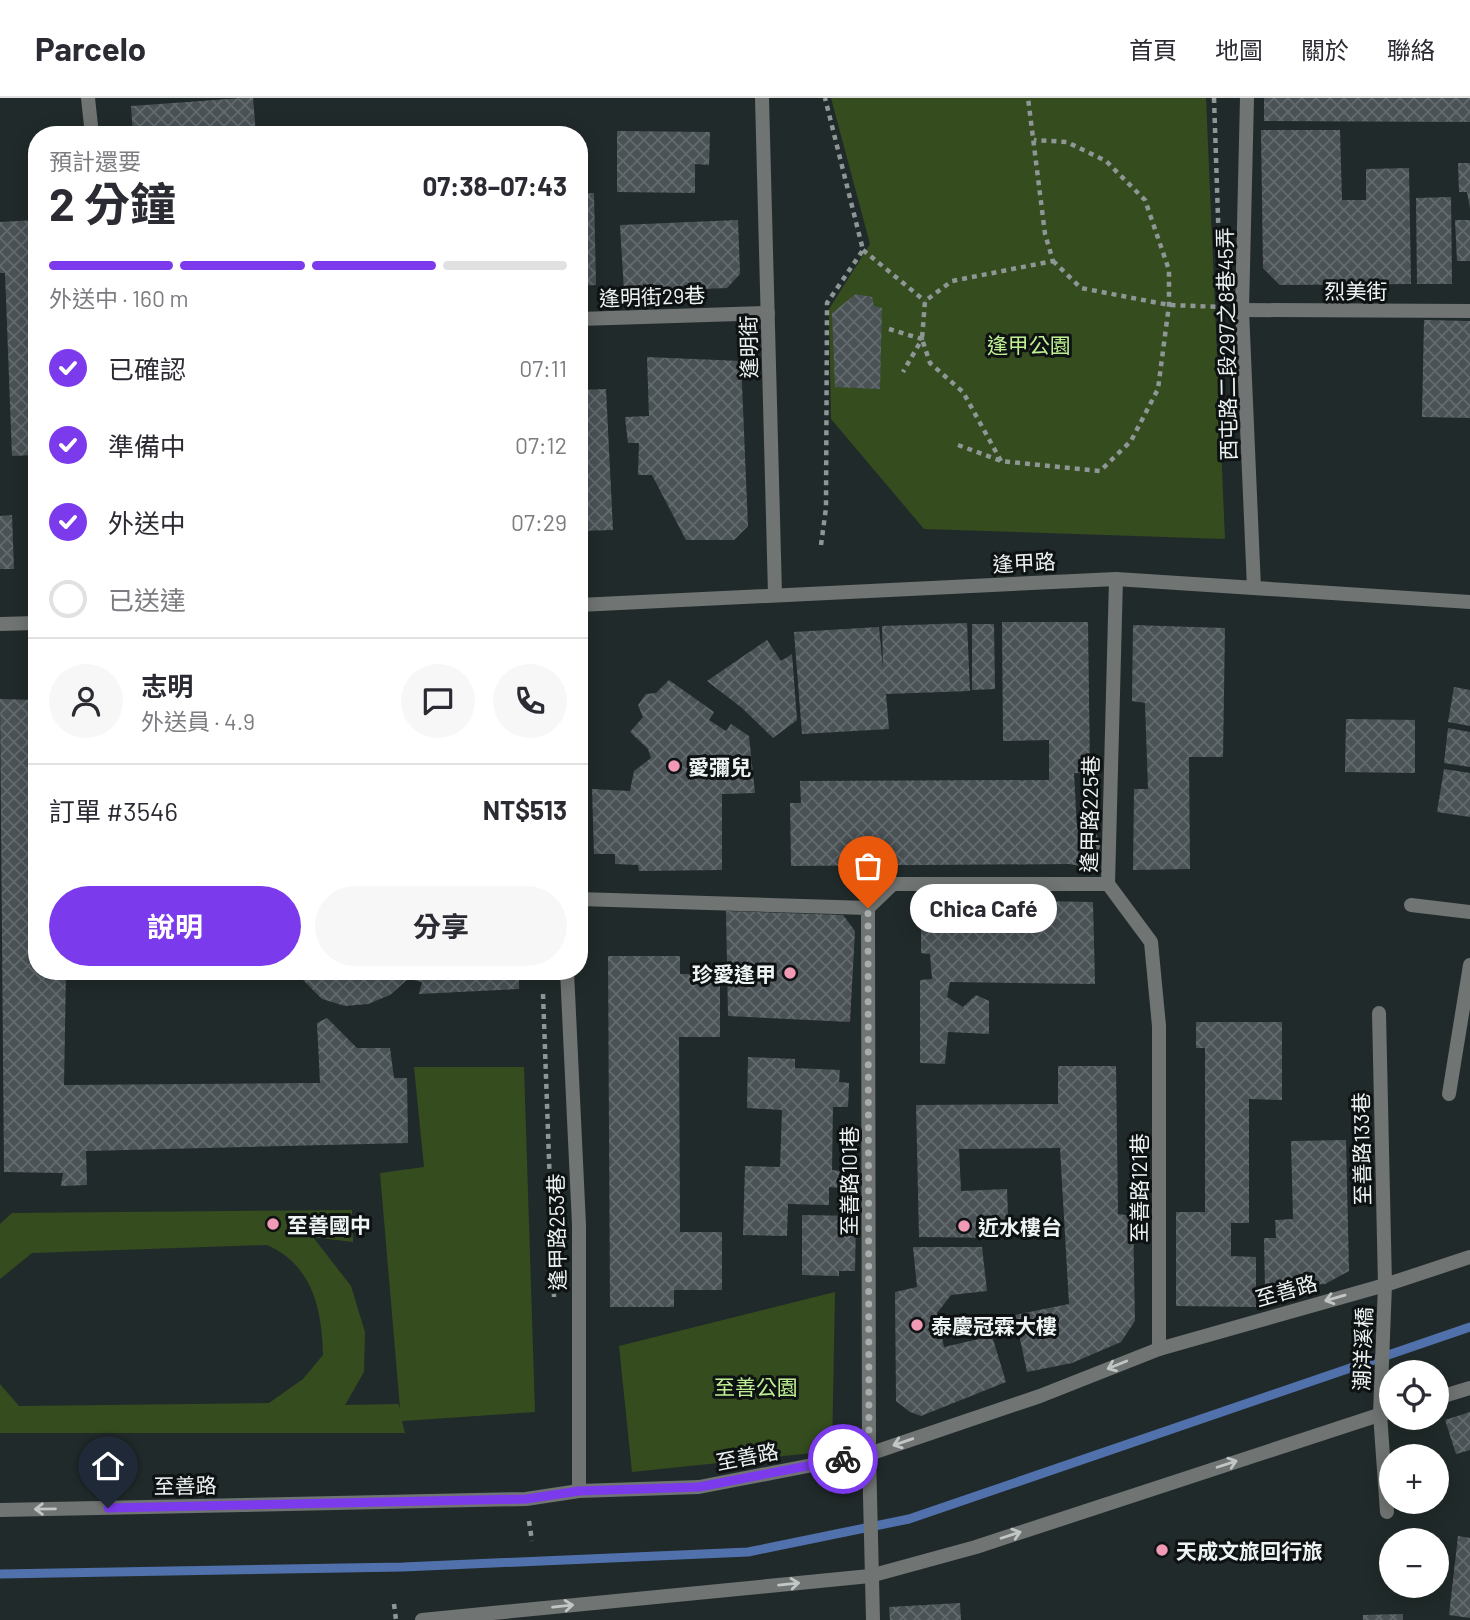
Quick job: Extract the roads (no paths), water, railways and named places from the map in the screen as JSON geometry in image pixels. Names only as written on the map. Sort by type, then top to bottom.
[{"type":"street","points":[[88,98],[91,126]]},
{"type":"street","name":"逢明街","points":[[762,98],[775,594]]},
{"type":"street","name":"西屯路二段297之8巷45弄","points":[[1247,98],[1242,310],[1254,588]]},
{"type":"street","name":"烈美街","points":[[1242,310],[1470,312]]},
{"type":"street","name":"逢明街29巷","points":[[588,319],[768,313]]},
{"type":"street","name":"逢甲路","points":[[588,604],[1116,579],[1470,602]]},
{"type":"street","name":"逢甲路225巷","points":[[868,908],[893,884],[1108,884],[1116,579]]},
{"type":"street","points":[[0,624],[28,623]]},
{"type":"street","name":"至善路121巷","points":[[1108,884],[1151,942],[1159,1026],[1159,1349]]},
{"type":"street","points":[[588,899],[868,908]]},
{"type":"street","points":[[1411,905],[1470,912]]},
{"type":"street","name":"至善路101巷","points":[[868,908],[869,1454],[873,1620]]},
{"type":"street","points":[[1449,1094],[1470,965]]},
{"type":"street","name":"逢甲路253巷","points":[[567,980],[579,1225],[579,1491]]},
{"type":"street","name":"至善路133巷","points":[[1379,1013],[1385,1285]]},
{"type":"street","name":"至善路","points":[[0,1510],[526,1499],[579,1491],[699,1487],[869,1454],[1040,1396],[1159,1349],[1385,1285],[1470,1257]]},
{"type":"street","name":"潮洋溪橋","points":[[1385,1285],[1386,1360]]},
{"type":"street","points":[[1449,1394],[1470,1388]]},
{"type":"street","points":[[422,1620],[870,1576],[976,1547],[1379,1414]]},
{"type":"waterway","points":[[0,1574],[403,1567],[748,1552],[909,1519],[1470,1327]]},
{"type":"place","name":"愛彌兒","points":[[674,766]]},
{"type":"place","name":"Chica Café","points":[[868,908]]},
{"type":"place","name":"珍愛逢甲","points":[[790,973]]},
{"type":"place","name":"至善國中","points":[[273,1224]]},
{"type":"place","name":"近水樓台","points":[[964,1226]]},
{"type":"place","name":"泰慶冠霖大樓","points":[[917,1325]]},
{"type":"place","name":"天成文旅回行旅","points":[[1162,1550]]},
{"type":"park label","name":"逢甲公園","points":[[1029,344]]},
{"type":"park label","name":"至善公園","points":[[756,1386]]}]
